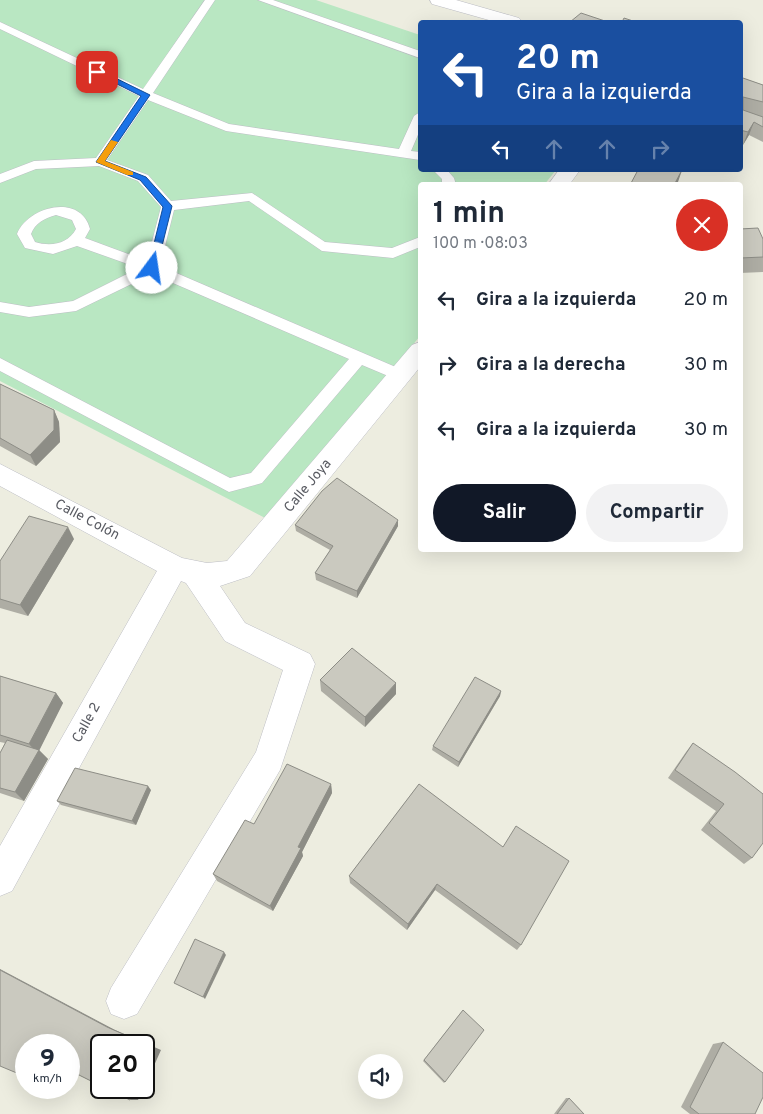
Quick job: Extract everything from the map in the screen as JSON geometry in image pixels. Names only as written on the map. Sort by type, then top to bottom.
[{"type":"street","points":[[438,0],[506,20]]},
{"type":"street","points":[[560,182],[568,172]]},
{"type":"street","name":"Calle Joya","points":[[185,571],[216,576],[240,568],[418,353]]},
{"type":"street","name":"Calle Colón","points":[[0,474],[185,571]]},
{"type":"street","points":[[124,1001],[269,759],[300,664],[236,632],[185,571]]},
{"type":"street","name":"Calle 2","points":[[0,879],[185,571]]},
{"type":"lane","points":[[100,162],[210,0]]},
{"type":"lane","points":[[263,0],[418,54]]},
{"type":"lane","points":[[0,25],[146,95],[226,127],[418,156]]},
{"type":"lane","points":[[404,153],[418,121]]},
{"type":"lane","points":[[0,179],[34,165],[100,162],[143,178],[168,206]]},
{"type":"lane","points":[[441,172],[448,178],[449,182]]},
{"type":"lane","points":[[168,206],[252,197],[322,246],[393,253],[418,243]]},
{"type":"lane","points":[[0,307],[29,312],[76,306],[152,268],[168,206]]},
{"type":"lane","points":[[76,240],[152,268],[400,375]]},
{"type":"lane","points":[[0,364],[229,486],[256,478],[360,357]]},
{"type":"green space","points":[[0,0],[316,0],[418,34],[418,172],[554,172],[546,182],[418,182],[418,338],[269,520],[0,381]]},
{"type":"building","points":[[581,13],[602,20],[572,20]]},
{"type":"building","points":[[743,78],[763,85],[763,102],[743,97]]},
{"type":"building","points":[[743,110],[763,117],[763,127],[754,122],[748,132],[743,131]]},
{"type":"building","points":[[637,172],[681,172],[676,182],[632,182]]},
{"type":"building","points":[[758,228],[763,239],[763,257],[743,258],[743,229]]},
{"type":"building","points":[[0,384],[54,410],[54,430],[30,455],[0,438]]},
{"type":"building","points":[[337,478],[398,520],[357,591],[315,573],[333,546],[295,525],[322,491]]},
{"type":"building","points":[[29,516],[68,527],[20,605],[0,599],[0,561]]},
{"type":"building","points":[[352,648],[396,683],[365,717],[320,680]]},
{"type":"building","points":[[0,676],[56,693],[29,744],[0,735]]},
{"type":"building","points":[[475,677],[501,691],[459,762],[433,746]]},
{"type":"building","points":[[7,740],[39,750],[15,792],[0,788],[0,753]]},
{"type":"building","points":[[693,743],[763,794],[763,843],[752,858],[709,823],[724,804],[675,770]]},
{"type":"building","points":[[287,764],[331,784],[298,847],[301,848],[270,906],[213,874],[245,820],[254,824]]},
{"type":"building","points":[[75,768],[148,786],[132,821],[57,801]]},
{"type":"building","points":[[419,784],[503,847],[516,826],[569,861],[521,945],[437,884],[408,924],[349,876]]},
{"type":"building","points":[[195,939],[224,952],[203,997],[174,983]]},
{"type":"building","points":[[0,970],[123,1034],[90,1034],[90,1080],[80,1076],[80,1034],[15,1034],[15,1072],[0,1066]]},
{"type":"building","points":[[463,1010],[484,1030],[445,1082],[424,1060]]},
{"type":"building","points":[[723,1042],[763,1073],[763,1097],[755,1114],[699,1114],[690,1107]]},
{"type":"building","points":[[569,1098],[584,1114],[557,1114]]},
{"type":"slow traffic","points":[[114,142],[100,162],[130,173]]},
{"type":"route","points":[[97,72],[146,95],[100,162],[143,178],[168,206],[152,268]]}]
